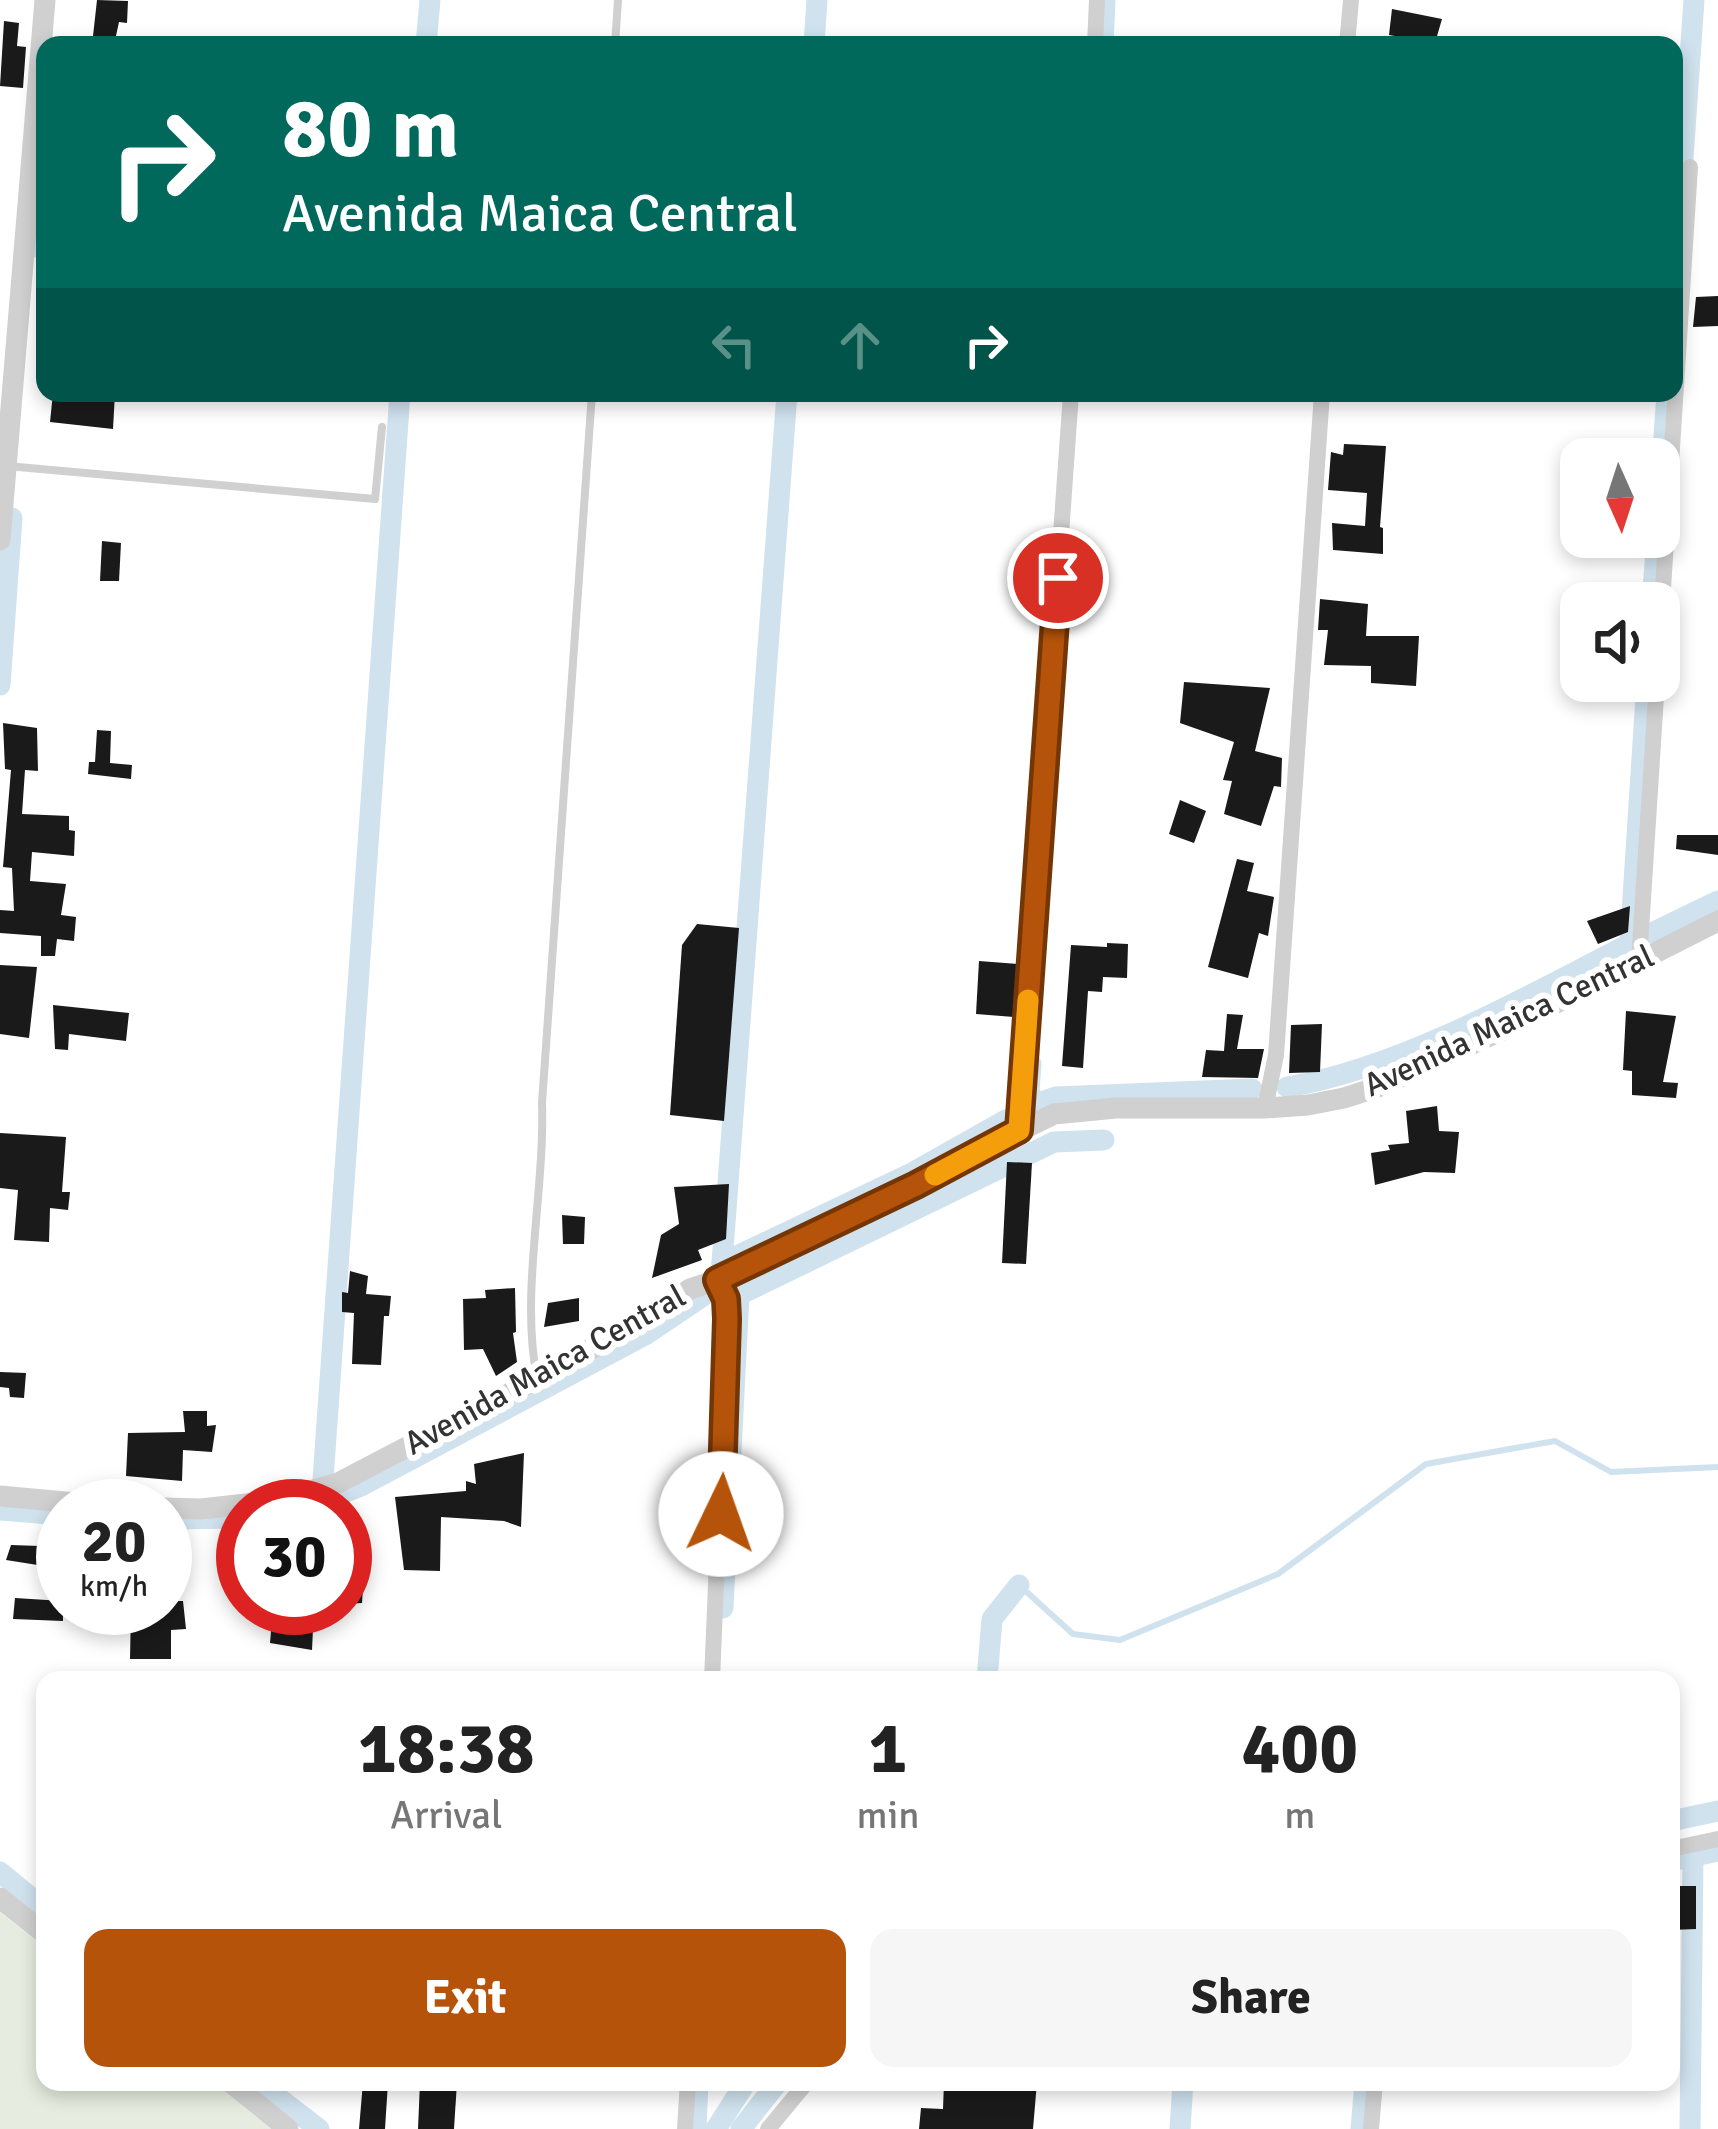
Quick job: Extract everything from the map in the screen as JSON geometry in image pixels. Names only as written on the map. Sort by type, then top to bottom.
[{"type":"street","points":[[42,36],[45,0]]},
{"type":"street","points":[[1095,36],[1097,0]]},
{"type":"street","points":[[1348,36],[1351,0]]},
{"type":"street","points":[[0,540],[4,436],[36,96]]},
{"type":"street","points":[[1683,276],[1690,167]]},
{"type":"street","points":[[1019,1130],[1070,402]]},
{"type":"street","points":[[1265,1108],[1276,1055],[1321,402]]},
{"type":"street","points":[[1663,582],[1675,402]]},
{"type":"street","points":[[1639,961],[1656,702]]},
{"type":"street","name":"Avenida Maica Central","points":[[192,1509],[310,1492],[338,1483],[652,1316],[690,1289],[916,1185],[1054,1114],[1308,1106],[1378,1087],[1718,921]]},
{"type":"street","points":[[712,1671],[727,1319],[726,1299],[717,1280]]},
{"type":"street","points":[[0,1496],[36,1499]]},
{"type":"street","points":[[1680,1847],[1718,1839]]},
{"type":"street","points":[[0,1898],[36,1927]]},
{"type":"street","points":[[241,2091],[288,2129]]},
{"type":"street","points":[[685,2129],[687,2091]]},
{"type":"street","points":[[768,2129],[799,2091]]},
{"type":"street","points":[[1371,2129],[1374,2091]]},
{"type":"lane","points":[[616,36],[618,0]]},
{"type":"lane","points":[[537,1379],[530,1344],[542,1103],[591,402]]},
{"type":"lane","points":[[6,466],[375,499],[382,428]]},
{"type":"shaded area","points":[[0,1912],[36,1941],[36,2091],[224,2091],[271,2129],[0,2129]]},
{"type":"building","points":[[97,0],[128,1],[127,23],[119,22],[116,36],[93,36]]},
{"type":"building","points":[[1392,9],[1442,19],[1437,36],[1389,35]]},
{"type":"building","points":[[4,21],[19,23],[17,46],[26,47],[23,88],[0,86]]},
{"type":"building","points":[[1718,296],[1718,326],[1693,327],[1696,297]]},
{"type":"building","points":[[52,402],[114,402],[113,429],[50,422]]},
{"type":"building","points":[[1344,444],[1386,446],[1380,527],[1383,554],[1333,550],[1332,523],[1365,526],[1367,493],[1328,490],[1331,452],[1343,455]]},
{"type":"building","points":[[102,541],[121,543],[119,581],[100,581]]},
{"type":"building","points":[[1320,599],[1368,604],[1366,636],[1419,636],[1416,686],[1371,683],[1371,666],[1324,665],[1328,630],[1318,630]]},
{"type":"building","points":[[1184,682],[1270,688],[1255,751],[1282,758],[1281,787],[1274,786],[1261,826],[1224,814],[1232,781],[1223,780],[1234,742],[1180,723]]},
{"type":"building","points":[[3,723],[37,728],[38,771],[25,770],[22,814],[69,816],[69,830],[75,831],[74,856],[32,852],[30,881],[66,884],[61,915],[76,917],[74,941],[57,939],[55,956],[41,956],[41,936],[0,933],[0,910],[14,911],[12,868],[3,867],[11,770],[5,769]]},
{"type":"building","points":[[97,730],[111,731],[110,763],[132,765],[131,779],[88,774],[89,762],[95,762]]},
{"type":"building","points":[[1180,800],[1206,811],[1194,843],[1169,834]]},
{"type":"building","points":[[1677,835],[1718,835],[1718,855],[1676,849]]},
{"type":"building","points":[[1237,859],[1254,863],[1247,891],[1274,897],[1268,936],[1259,933],[1248,978],[1208,967]]},
{"type":"building","points":[[1630,906],[1628,932],[1598,944],[1587,921]]},
{"type":"building","points":[[697,924],[739,928],[724,1121],[670,1115],[682,945]]},
{"type":"building","points":[[1107,943],[1128,944],[1127,978],[1103,977],[1102,992],[1088,991],[1083,1068],[1062,1066],[1071,945],[1107,947]]},
{"type":"building","points":[[979,961],[1018,964],[1014,1017],[976,1014]]},
{"type":"building","points":[[0,965],[37,967],[29,1038],[0,1034]]},
{"type":"building","points":[[53,1005],[129,1013],[126,1041],[69,1034],[68,1050],[55,1049]]},
{"type":"building","points":[[1626,1011],[1676,1016],[1663,1082],[1678,1083],[1676,1098],[1632,1095],[1632,1071],[1623,1070]]},
{"type":"building","points":[[1227,1014],[1243,1015],[1237,1049],[1264,1049],[1258,1078],[1202,1077],[1206,1050],[1224,1051]]},
{"type":"building","points":[[1322,1024],[1320,1072],[1289,1073],[1291,1025]]},
{"type":"building","points":[[1437,1106],[1439,1131],[1459,1132],[1455,1173],[1424,1172],[1375,1185],[1371,1153],[1409,1143],[1406,1111]]},
{"type":"building","points":[[0,1133],[66,1137],[62,1192],[70,1192],[68,1210],[50,1208],[49,1242],[14,1240],[18,1190],[0,1188]]},
{"type":"building","points":[[1007,1162],[1032,1163],[1026,1264],[1002,1263]]},
{"type":"building","points":[[729,1184],[726,1239],[698,1250],[702,1260],[652,1278],[661,1235],[679,1224],[674,1187]]},
{"type":"building","points":[[562,1215],[585,1217],[584,1244],[563,1244]]},
{"type":"building","points":[[350,1271],[368,1276],[366,1294],[391,1296],[389,1316],[384,1316],[381,1365],[352,1364],[354,1313],[342,1312],[342,1292],[348,1293]]},
{"type":"building","points":[[515,1288],[517,1362],[496,1376],[483,1349],[464,1350],[463,1299],[486,1298],[485,1290]]},
{"type":"building","points":[[579,1298],[579,1321],[544,1327],[548,1303]]},
{"type":"building","points":[[0,1372],[26,1373],[24,1398],[10,1397],[9,1388],[0,1387]]},
{"type":"building","points":[[183,1411],[207,1411],[207,1426],[216,1425],[212,1452],[183,1450],[182,1479],[126,1476],[128,1433],[185,1432]]},
{"type":"building","points":[[524,1453],[521,1527],[504,1521],[441,1517],[440,1571],[404,1570],[395,1497],[466,1491],[466,1481],[476,1484],[474,1464]]},
{"type":"building","points":[[11,1545],[36,1546],[36,1565],[6,1560]]},
{"type":"building","points":[[15,1598],[36,1599],[36,1620],[13,1619]]},
{"type":"building","points":[[130,1635],[171,1635],[171,1659],[130,1659]]},
{"type":"building","points":[[271,1635],[313,1635],[312,1650],[270,1643]]},
{"type":"building","points":[[1680,1886],[1696,1886],[1696,1929],[1680,1930]]},
{"type":"building","points":[[362,2091],[387,2091],[385,2129],[359,2129]]},
{"type":"building","points":[[420,2091],[456,2091],[454,2129],[418,2129]]},
{"type":"building","points":[[944,2091],[1036,2091],[1033,2129],[919,2129],[921,2108],[943,2109]]},
{"type":"waterway","points":[[427,36],[430,0]]},
{"type":"waterway","points":[[815,36],[817,0]]},
{"type":"waterway","points":[[1103,36],[1105,0]]},
{"type":"waterway","points":[[1683,158],[1694,0]]},
{"type":"waterway","points":[[34,247],[36,226]]},
{"type":"waterway","points":[[323,1479],[399,402]]},
{"type":"waterway","points":[[722,1263],[786,402]]},
{"type":"waterway","points":[[1664,438],[1666,402]]},
{"type":"waterway","points":[[0,685],[12,518]]},
{"type":"waterway","points":[[1654,582],[1655,558]]},
{"type":"waterway","points":[[1630,944],[1646,702]]},
{"type":"waterway","points":[[1652,933],[1718,901]]},
{"type":"waterway","points":[[1287,1087],[1330,1078],[1418,1048],[1631,943]]},
{"type":"waterway","points":[[1031,1064],[1029,1091],[1034,1104]]},
{"type":"waterway","points":[[1032,1105],[1056,1097],[1252,1089]]},
{"type":"waterway","points":[[722,1263],[912,1173],[1006,1120]]},
{"type":"waterway","points":[[723,1608],[739,1295],[1054,1142],[1104,1140]]},
{"type":"waterway","points":[[372,1480],[645,1335],[706,1294]]},
{"type":"waterway","points":[[1019,1585],[1073,1634],[1120,1640],[1278,1574],[1426,1464],[1555,1441],[1611,1472],[1718,1467]]},
{"type":"waterway","points":[[0,1510],[36,1513]]},
{"type":"waterway","points":[[192,1519],[216,1518]]},
{"type":"waterway","points":[[988,1671],[992,1619],[1019,1585]]},
{"type":"waterway","points":[[1680,1819],[1718,1811]]},
{"type":"waterway","points":[[1680,1859],[1718,1851]]},
{"type":"waterway","points":[[1690,2129],[1693,1857]]},
{"type":"waterway","points":[[0,1872],[36,1902]]},
{"type":"waterway","points":[[270,2091],[319,2129]]},
{"type":"waterway","points":[[696,2129],[698,2091]]},
{"type":"waterway","points":[[716,2129],[740,2091]]},
{"type":"waterway","points":[[741,2129],[771,2091]]},
{"type":"waterway","points":[[1180,2129],[1182,2091]]},
{"type":"waterway","points":[[1361,2129],[1364,2091]]},
{"type":"slow traffic","points":[[935,1175],[1019,1130],[1028,1000]]},
{"type":"route","points":[[721,1514],[727,1319],[726,1299],[717,1280],[1019,1130],[1058,578]]}]
